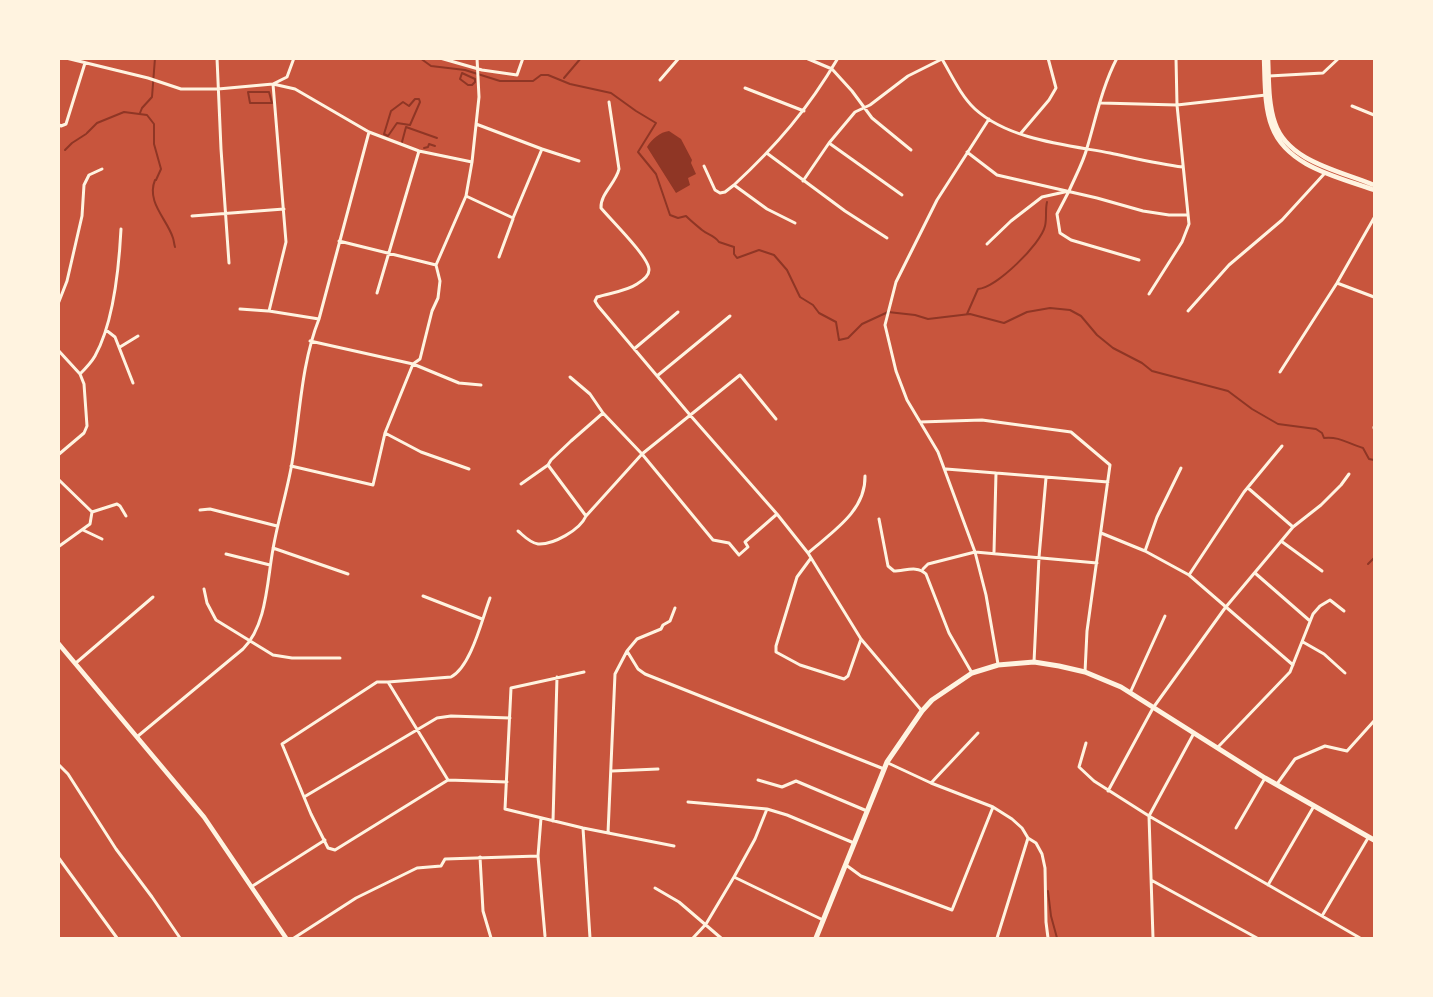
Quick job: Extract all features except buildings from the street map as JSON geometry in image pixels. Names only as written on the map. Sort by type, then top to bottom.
[{"type":"main road","points":[[1266,58],[1272,112],[1275,124],[1284,140],[1297,152],[1317,163],[1374,185]]},
{"type":"main road","points":[[1266,58],[1266,95],[1271,126],[1276,136],[1295,156],[1325,173],[1374,190]]},
{"type":"main road","points":[[58,643],[77,662],[204,818],[286,939]]},
{"type":"main road","points":[[816,939],[887,762],[932,700],[972,673],[998,665],[1034,662],[1085,672],[1130,693],[1265,778],[1372,838]]},
{"type":"street","points":[[66,58],[148,78],[181,89],[218,89],[273,84],[295,89],[369,132],[419,151],[472,162]]},
{"type":"street","points":[[218,58],[229,263]]},
{"type":"street","points":[[273,84],[287,77],[294,58]]},
{"type":"street","points":[[440,58],[482,70],[517,75],[523,58]]},
{"type":"street","points":[[660,80],[679,58]]},
{"type":"street","points":[[806,58],[832,69],[872,118],[911,150]]},
{"type":"street","points":[[704,166],[715,190],[720,193],[725,192],[734,185],[768,154],[804,111],[838,58]]},
{"type":"street","points":[[1020,134],[1049,100],[1056,88],[1048,58]]},
{"type":"street","points":[[1117,58],[1109,74],[1087,150],[1057,214],[1060,233],[1071,240],[1139,260]]},
{"type":"street","points":[[1149,294],[1182,242],[1189,224],[1176,105],[1176,58]]},
{"type":"street","points":[[1269,76],[1323,73],[1339,58]]},
{"type":"street","points":[[803,181],[855,112],[870,105],[908,76],[942,59],[968,102],[989,119],[1020,134],[1063,146],[1183,168]]},
{"type":"street","points":[[291,466],[373,485],[385,433],[413,363],[420,359],[432,311],[438,298],[440,281],[436,265],[466,196],[479,97],[477,61]]},
{"type":"street","points":[[58,124],[61,126],[66,124],[85,63]]},
{"type":"street","points":[[269,311],[286,249],[273,84]]},
{"type":"street","points":[[745,88],[804,111]]},
{"type":"street","points":[[1100,103],[1176,105],[1266,95]]},
{"type":"street","points":[[609,102],[619,169],[617,178],[601,203],[601,208],[636,248],[649,269],[645,278],[636,285],[597,297],[595,301],[690,415],[777,514],[808,553],[861,639],[922,711]]},
{"type":"street","points":[[1352,106],[1374,115]]},
{"type":"street","points":[[989,119],[937,201],[896,282],[885,325],[896,371],[907,400],[938,452],[975,552],[986,595],[998,665]]},
{"type":"street","points":[[476,124],[579,161]]},
{"type":"street","points":[[138,736],[243,649],[251,640],[261,614],[291,466],[310,341],[319,319],[369,132]]},
{"type":"street","points":[[829,144],[902,195]]},
{"type":"street","points":[[499,257],[542,149]]},
{"type":"street","points":[[377,293],[419,151]]},
{"type":"street","points":[[967,152],[997,175],[1143,211],[1188,215]]},
{"type":"street","points":[[768,154],[803,181],[887,238]]},
{"type":"street","points":[[58,304],[67,281],[82,216],[84,185],[89,175],[102,169]]},
{"type":"street","points":[[1188,311],[1229,265],[1282,220],[1325,173]]},
{"type":"street","points":[[734,185],[755,201],[795,223]]},
{"type":"street","points":[[987,244],[1011,221],[1042,197],[1069,191]]},
{"type":"street","points":[[466,196],[513,219]]},
{"type":"street","points":[[192,216],[284,209]]},
{"type":"street","points":[[1280,372],[1337,284],[1374,218]]},
{"type":"street","points":[[80,374],[94,358],[106,330],[116,285],[121,229]]},
{"type":"street","points":[[339,241],[436,265]]},
{"type":"street","points":[[1337,284],[1374,297]]},
{"type":"street","points":[[240,309],[319,319]]},
{"type":"street","points":[[634,349],[678,312]]},
{"type":"street","points":[[657,376],[730,316]]},
{"type":"street","points":[[106,330],[115,337],[133,383]]},
{"type":"street","points":[[120,347],[138,336]]},
{"type":"street","points":[[310,341],[413,363],[459,383],[481,385]]},
{"type":"street","points":[[58,350],[80,374],[84,384],[87,426],[84,433],[58,455]]},
{"type":"street","points":[[518,531],[532,542],[546,543],[583,523],[586,516],[642,453],[740,375],[776,419]]},
{"type":"street","points":[[570,377],[590,394],[603,413],[642,453],[713,540],[729,543],[739,555],[748,547],[746,542],[777,514]]},
{"type":"street","points":[[521,484],[548,465],[603,413]]},
{"type":"street","points":[[921,422],[982,420],[1071,432],[1110,465],[1088,631],[1085,672]]},
{"type":"street","points":[[385,433],[421,452],[469,469]]},
{"type":"street","points":[[1189,575],[1248,488],[1282,446]]},
{"type":"street","points":[[548,465],[586,516]]},
{"type":"street","points":[[1145,551],[1157,517],[1181,468]]},
{"type":"street","points":[[946,470],[1108,482]]},
{"type":"street","points":[[994,552],[996,473]]},
{"type":"street","points":[[1108,791],[1153,708],[1225,608],[1293,527],[1321,505],[1349,474]]},
{"type":"street","points":[[808,553],[853,512],[864,495],[865,476]]},
{"type":"street","points":[[1034,662],[1039,557],[1046,477]]},
{"type":"street","points":[[58,479],[92,512]]},
{"type":"street","points":[[1248,488],[1293,527]]},
{"type":"street","points":[[92,512],[117,504],[126,516]]},
{"type":"street","points":[[200,510],[210,509],[278,526]]},
{"type":"street","points":[[58,547],[90,524],[92,512]]},
{"type":"street","points":[[879,519],[890,570],[916,568],[923,570],[949,633],[972,673]]},
{"type":"street","points":[[83,530],[102,539]]},
{"type":"street","points":[[1101,533],[1145,551],[1189,575],[1293,665]]},
{"type":"street","points":[[1281,541],[1322,571]]},
{"type":"street","points":[[273,548],[348,574]]},
{"type":"street","points":[[923,570],[928,564],[975,552],[1097,563]]},
{"type":"street","points":[[226,554],[270,565]]},
{"type":"street","points":[[811,558],[797,577],[776,652],[800,665],[844,679],[848,676],[861,639]]},
{"type":"street","points":[[1255,573],[1310,621]]},
{"type":"street","points":[[204,589],[207,603],[216,620],[273,655],[340,658]]},
{"type":"street","points":[[423,596],[482,618]]},
{"type":"street","points":[[77,662],[153,597]]},
{"type":"street","points":[[490,598],[465,665],[456,675],[377,682],[282,744],[328,848],[335,850],[447,780],[507,782]]},
{"type":"street","points":[[1218,747],[1285,678],[1293,665],[1315,610],[1328,600],[1332,600],[1344,611]]},
{"type":"street","points":[[608,833],[615,674],[627,651],[637,639],[661,629],[670,621],[675,608]]},
{"type":"street","points":[[1130,693],[1165,616]]},
{"type":"street","points":[[1303,642],[1324,654],[1345,673]]},
{"type":"street","points":[[627,651],[638,669],[645,674],[884,769]]},
{"type":"street","points":[[584,672],[511,688],[505,809],[674,846]]},
{"type":"street","points":[[553,821],[558,677]]},
{"type":"street","points":[[388,682],[447,780]]},
{"type":"street","points":[[304,797],[417,730],[445,716],[510,718]]},
{"type":"street","points":[[1277,784],[1295,759],[1325,746],[1347,751],[1374,721]]},
{"type":"street","points":[[1155,938],[1149,816],[1194,732]]},
{"type":"street","points":[[931,783],[978,733]]},
{"type":"street","points":[[1086,742],[1078,767],[1108,791],[1360,939]]},
{"type":"street","points":[[887,762],[931,783],[993,807],[1022,828],[1028,838],[1038,847],[1045,868],[1048,939]]},
{"type":"street","points":[[58,764],[68,774],[116,849],[180,939]]},
{"type":"street","points":[[611,771],[658,769]]},
{"type":"street","points":[[1236,828],[1265,778]]},
{"type":"street","points":[[758,780],[782,787],[796,781],[867,810]]},
{"type":"street","points":[[688,802],[767,809],[854,843]]},
{"type":"street","points":[[1268,885],[1315,806]]},
{"type":"street","points":[[845,864],[861,876],[952,910],[993,807]]},
{"type":"street","points":[[693,939],[706,924],[734,877],[755,839],[767,809]]},
{"type":"street","points":[[541,818],[538,856],[545,936]]},
{"type":"street","points":[[584,828],[590,939]]},
{"type":"street","points":[[997,939],[1028,838]]},
{"type":"street","points":[[1322,916],[1372,838]]},
{"type":"street","points":[[251,887],[325,840]]},
{"type":"street","points":[[58,856],[117,939]]},
{"type":"street","points":[[294,939],[349,902],[417,868],[441,866],[445,859],[538,856]]},
{"type":"street","points":[[480,857],[483,912],[491,939]]},
{"type":"street","points":[[734,877],[823,920]]},
{"type":"street","points":[[1151,880],[1257,939]]},
{"type":"street","points":[[655,888],[679,902],[721,939]]},
{"type":"shaded area","points":[[669,131],[681,139],[692,160],[696,174],[688,178],[690,185],[676,193],[647,147],[656,136]]},
{"type":"waterway","points":[[140,113],[152,97],[155,58]]},
{"type":"waterway","points":[[420,58],[431,66],[465,70],[500,81],[533,81],[541,75],[548,75],[570,84],[611,93],[656,123],[638,152],[656,174],[670,215],[678,218],[686,216],[719,242],[734,247],[734,254],[737,258],[759,250],[774,255],[787,270],[800,297],[813,305],[819,313],[836,322],[839,340],[848,338],[862,324],[888,312],[928,319],[970,314],[1004,323],[1027,312],[1050,308],[1070,310],[1081,316],[1097,335],[1113,348],[1142,363],[1152,371],[1228,391],[1252,409],[1278,424],[1316,429],[1322,433],[1324,438],[1339,439],[1363,448],[1369,459],[1374,460]]},
{"type":"waterway","points":[[564,78],[581,58]]},
{"type":"waterway","points":[[462,73],[475,79],[475,82],[468,85],[460,79],[462,73]]},
{"type":"waterway","points":[[248,92],[269,92],[272,103],[250,103],[248,92]]},
{"type":"waterway","points":[[415,99],[419,99],[420,102],[410,125],[397,123],[388,136],[384,134],[391,111],[403,102],[409,106],[415,99]]},
{"type":"waterway","points":[[87,133],[97,123],[124,112],[147,115],[154,124],[154,144],[161,169],[156,180]]},
{"type":"waterway","points":[[402,142],[406,127],[437,138]]},
{"type":"waterway","points":[[65,150],[86,134]]},
{"type":"waterway","points":[[424,148],[429,144],[435,146]]},
{"type":"waterway","points":[[155,180],[153,188],[155,203],[170,231],[175,247]]},
{"type":"waterway","points":[[967,314],[978,289],[996,281],[1017,264],[1042,234],[1047,202]]},
{"type":"waterway","points":[[1368,564],[1374,558]]},
{"type":"waterway","points":[[1048,891],[1057,938]]}]
